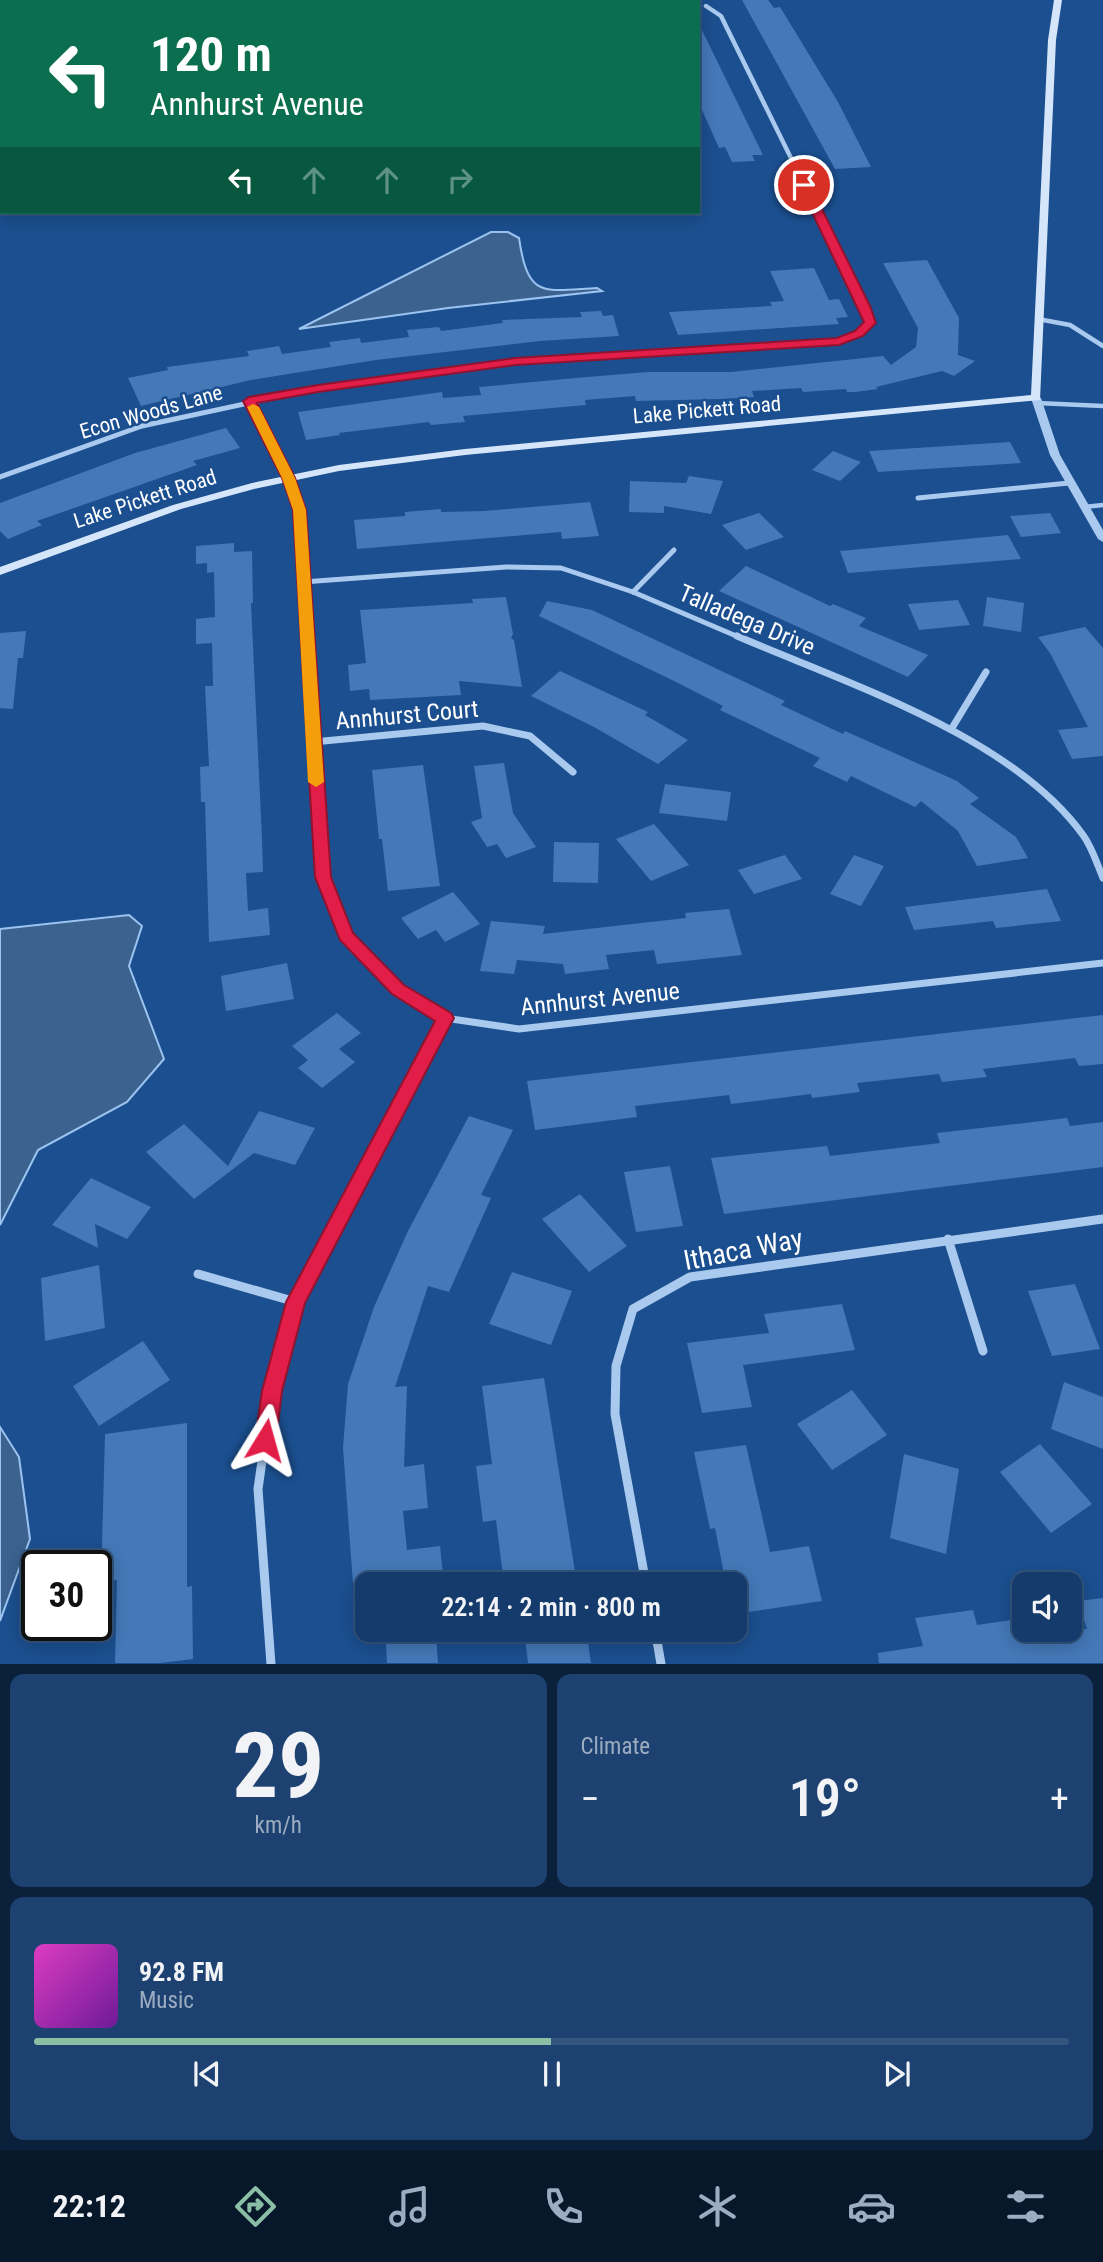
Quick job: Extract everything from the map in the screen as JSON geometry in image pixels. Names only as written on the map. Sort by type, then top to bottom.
[{"type":"main road","points":[[1037,401],[1038,319],[1052,40],[1058,0]]},
{"type":"main road","name":"Lake Pickett Road","points":[[0,571],[166,510],[289,478],[382,461],[1037,401]]},
{"type":"street","name":"Econ Woods Lane","points":[[0,477],[142,426],[318,388],[515,361],[839,341],[859,334],[870,323],[864,306],[721,16],[706,6]]},
{"type":"street","name":"Annhurst Avenue","points":[[249,401],[289,478],[299,510],[323,877],[346,936],[398,989],[445,1018],[519,1029],[1103,963]]},
{"type":"street","points":[[1037,401],[1046,435],[1069,482],[1103,539]]},
{"type":"street","points":[[918,498],[1069,482]]},
{"type":"street","points":[[633,592],[674,550]]},
{"type":"street","name":"Talladega Drive","points":[[303,582],[506,567],[561,568],[633,592],[952,728],[1044,790],[1084,836],[1103,878]]},
{"type":"street","points":[[952,728],[986,672]]},
{"type":"street","name":"Annhurst Court","points":[[313,742],[483,726],[530,736],[573,772]]},
{"type":"street","points":[[271,1664],[258,1489],[272,1391],[296,1302],[445,1018]]},
{"type":"street","name":"Ithaca Way","points":[[644,1572],[614,1414],[616,1366],[633,1309],[690,1277],[1103,1219]]},
{"type":"street","points":[[948,1239],[983,1352]]},
{"type":"street","points":[[198,1275],[296,1302]]},
{"type":"street","points":[[657,1642],[661,1664]]},
{"type":"lane","points":[[1038,319],[1070,325],[1103,346]]},
{"type":"lane","points":[[1037,401],[1103,406]]},
{"type":"lane","points":[[1084,507],[1103,505]]},
{"type":"water","points":[[491,232],[508,232],[519,238],[527,272],[541,287],[551,290],[597,288],[602,291],[448,308],[299,329]]},
{"type":"water","points":[[129,915],[142,926],[129,966],[164,1059],[127,1102],[38,1150],[0,1225],[0,929]]},
{"type":"water","points":[[0,1427],[19,1457],[30,1539],[26,1550],[21,1550],[21,1564],[0,1621]]},
{"type":"building","points":[[742,0],[768,0],[774,8],[780,7],[838,102],[871,167],[835,169]]},
{"type":"building","points":[[700,26],[763,155],[752,155],[755,161],[732,162],[725,147],[719,148],[700,105]]},
{"type":"building","points":[[927,260],[959,318],[958,355],[975,361],[954,376],[942,371],[876,387],[878,389],[855,392],[847,392],[846,389],[803,392],[801,388],[752,391],[754,397],[721,399],[636,401],[635,396],[585,400],[586,405],[463,416],[465,422],[431,425],[429,422],[339,433],[340,435],[306,440],[298,412],[442,392],[443,398],[481,395],[479,387],[648,372],[731,372],[883,356],[891,365],[916,347],[918,328],[883,263]]},
{"type":"building","points":[[814,268],[829,300],[839,299],[848,317],[836,318],[839,324],[678,335],[669,312],[772,306],[770,302],[784,301],[770,271]]},
{"type":"building","points":[[601,311],[603,316],[613,315],[619,336],[540,341],[376,360],[251,380],[141,406],[128,378],[168,370],[167,367],[249,356],[247,351],[279,346],[282,354],[331,347],[329,342],[360,338],[361,343],[409,337],[407,330],[439,327],[441,331],[503,323],[502,320],[582,317],[580,312]]},
{"type":"building","points":[[226,428],[240,448],[193,461],[197,465],[37,521],[42,525],[8,539],[0,531],[0,503],[135,453]]},
{"type":"building","points":[[1010,442],[1021,463],[878,472],[869,451]]},
{"type":"building","points":[[833,451],[861,462],[840,481],[812,470]]},
{"type":"building","points":[[689,476],[723,481],[711,514],[664,506],[664,513],[629,512],[630,481],[686,483]]},
{"type":"building","points":[[590,502],[599,536],[562,539],[561,532],[357,549],[354,520],[405,516],[405,512],[441,509],[441,512],[484,511]]},
{"type":"building","points":[[759,513],[784,537],[746,550],[722,525]]},
{"type":"building","points":[[1050,513],[1061,533],[1021,537],[1010,516]]},
{"type":"building","points":[[1008,535],[1021,559],[848,573],[840,551]]},
{"type":"building","points":[[234,543],[234,552],[252,551],[251,603],[263,872],[246,873],[248,911],[268,908],[270,935],[209,942],[205,802],[201,802],[200,767],[209,766],[205,686],[213,686],[212,643],[196,644],[196,619],[215,617],[214,572],[207,573],[207,563],[196,564],[196,546]]},
{"type":"building","points":[[746,566],[830,606],[833,604],[866,618],[859,626],[928,655],[908,677],[719,591]]},
{"type":"building","points":[[506,597],[513,634],[511,638],[514,640],[522,687],[459,681],[461,695],[370,700],[369,689],[350,691],[348,665],[366,663],[360,610],[473,603],[472,599]]},
{"type":"building","points":[[987,597],[1024,603],[1021,632],[983,626]]},
{"type":"building","points":[[958,600],[970,625],[919,630],[908,604]]},
{"type":"building","points":[[547,601],[592,610],[785,701],[781,705],[957,781],[979,798],[970,804],[1016,837],[1028,858],[977,866],[958,831],[921,801],[915,807],[851,776],[847,782],[813,766],[820,758],[720,710],[723,706],[676,682],[539,616]]},
{"type":"building","points":[[1085,627],[1103,648],[1103,756],[1072,759],[1058,730],[1088,727],[1050,653],[1038,637]]},
{"type":"building","points":[[26,631],[23,658],[18,658],[13,709],[0,708],[0,633]]},
{"type":"building","points":[[560,671],[648,712],[645,715],[688,740],[658,764],[594,727],[531,696]]},
{"type":"building","points":[[504,763],[513,813],[536,847],[506,858],[497,844],[487,847],[471,822],[482,818],[474,766]]},
{"type":"building","points":[[423,765],[440,886],[388,891],[382,839],[379,839],[372,770]]},
{"type":"building","points":[[665,784],[731,792],[727,821],[659,813]]},
{"type":"building","points":[[654,824],[689,865],[651,881],[616,839]]},
{"type":"building","points":[[554,842],[599,843],[598,883],[553,882]]},
{"type":"building","points":[[785,855],[802,879],[754,894],[738,870]]},
{"type":"building","points":[[854,855],[884,866],[861,906],[830,894]]},
{"type":"building","points":[[1047,889],[1061,921],[996,928],[993,921],[914,930],[905,907]]},
{"type":"building","points":[[453,892],[480,924],[445,942],[436,930],[418,939],[401,918]]},
{"type":"building","points":[[729,909],[742,955],[657,964],[654,950],[606,955],[609,969],[565,974],[563,964],[517,960],[514,974],[480,971],[491,921],[545,926],[543,934],[686,918],[685,913]]},
{"type":"building","points":[[287,963],[294,999],[226,1011],[221,976]]},
{"type":"building","points":[[337,1013],[361,1033],[339,1049],[355,1062],[322,1088],[298,1068],[308,1060],[292,1046]]},
{"type":"building","points":[[1103,1015],[1103,1064],[1079,1066],[1075,1058],[983,1069],[987,1077],[942,1082],[939,1074],[857,1083],[860,1092],[812,1098],[811,1094],[731,1104],[729,1095],[635,1106],[637,1117],[535,1130],[527,1081]]},
{"type":"building","points":[[259,1111],[315,1128],[295,1165],[254,1153],[194,1199],[146,1152],[184,1124],[228,1166]]},
{"type":"building","points":[[469,1116],[513,1130],[481,1195],[491,1198],[449,1292],[428,1286],[395,1387],[407,1386],[404,1467],[424,1464],[428,1508],[403,1511],[407,1550],[440,1546],[443,1572],[355,1572],[353,1584],[343,1448],[348,1384],[374,1307],[408,1231]]},
{"type":"building","points":[[1067,1118],[1070,1126],[1103,1122],[1103,1167],[724,1214],[711,1158],[827,1146],[830,1156],[940,1143],[937,1133]]},
{"type":"building","points":[[670,1166],[683,1226],[636,1232],[624,1172]]},
{"type":"building","points":[[91,1178],[151,1207],[127,1239],[95,1224],[98,1248],[52,1225]]},
{"type":"building","points":[[580,1194],[627,1246],[589,1272],[542,1219]]},
{"type":"building","points":[[99,1265],[105,1328],[45,1341],[41,1278]]},
{"type":"building","points":[[512,1272],[572,1291],[551,1345],[489,1324]]},
{"type":"building","points":[[1075,1284],[1100,1349],[1052,1356],[1028,1291]]},
{"type":"building","points":[[842,1304],[855,1350],[743,1365],[752,1407],[702,1413],[687,1343],[769,1333],[764,1314]]},
{"type":"building","points":[[143,1341],[170,1380],[99,1426],[73,1386]]},
{"type":"building","points":[[544,1378],[575,1572],[502,1572],[496,1520],[483,1522],[476,1466],[492,1464],[482,1386]]},
{"type":"building","points":[[1064,1382],[1103,1397],[1103,1449],[1051,1429]]},
{"type":"building","points":[[852,1390],[887,1435],[832,1470],[797,1424]]},
{"type":"building","points":[[187,1423],[187,1587],[192,1586],[193,1659],[160,1663],[115,1663],[117,1580],[112,1581],[112,1550],[102,1550],[105,1434]]},
{"type":"building","points":[[1040,1444],[1092,1504],[1051,1533],[1000,1472]]},
{"type":"building","points":[[746,1445],[770,1552],[809,1546],[822,1601],[747,1612],[747,1572],[724,1572],[715,1528],[710,1529],[694,1452]]},
{"type":"building","points":[[904,1454],[959,1469],[946,1554],[890,1538]]},
{"type":"building","points":[[1103,1598],[1103,1663],[879,1663],[878,1653],[923,1646],[915,1618],[973,1610],[977,1625],[1012,1620],[1012,1642],[1082,1642],[1082,1629],[1087,1629],[1082,1613],[1082,1601]]},
{"type":"building","points":[[386,1642],[436,1642],[438,1663],[387,1663]]},
{"type":"building","points":[[526,1642],[588,1642],[591,1663],[528,1663]]},
{"type":"slow traffic","points":[[253,407],[298,500],[316,782]]},
{"type":"route","points":[[265,1440],[272,1391],[296,1302],[445,1018],[398,989],[346,936],[323,877],[298,500],[249,401],[318,388],[515,361],[839,341],[859,334],[870,323],[864,306],[804,185]]}]
